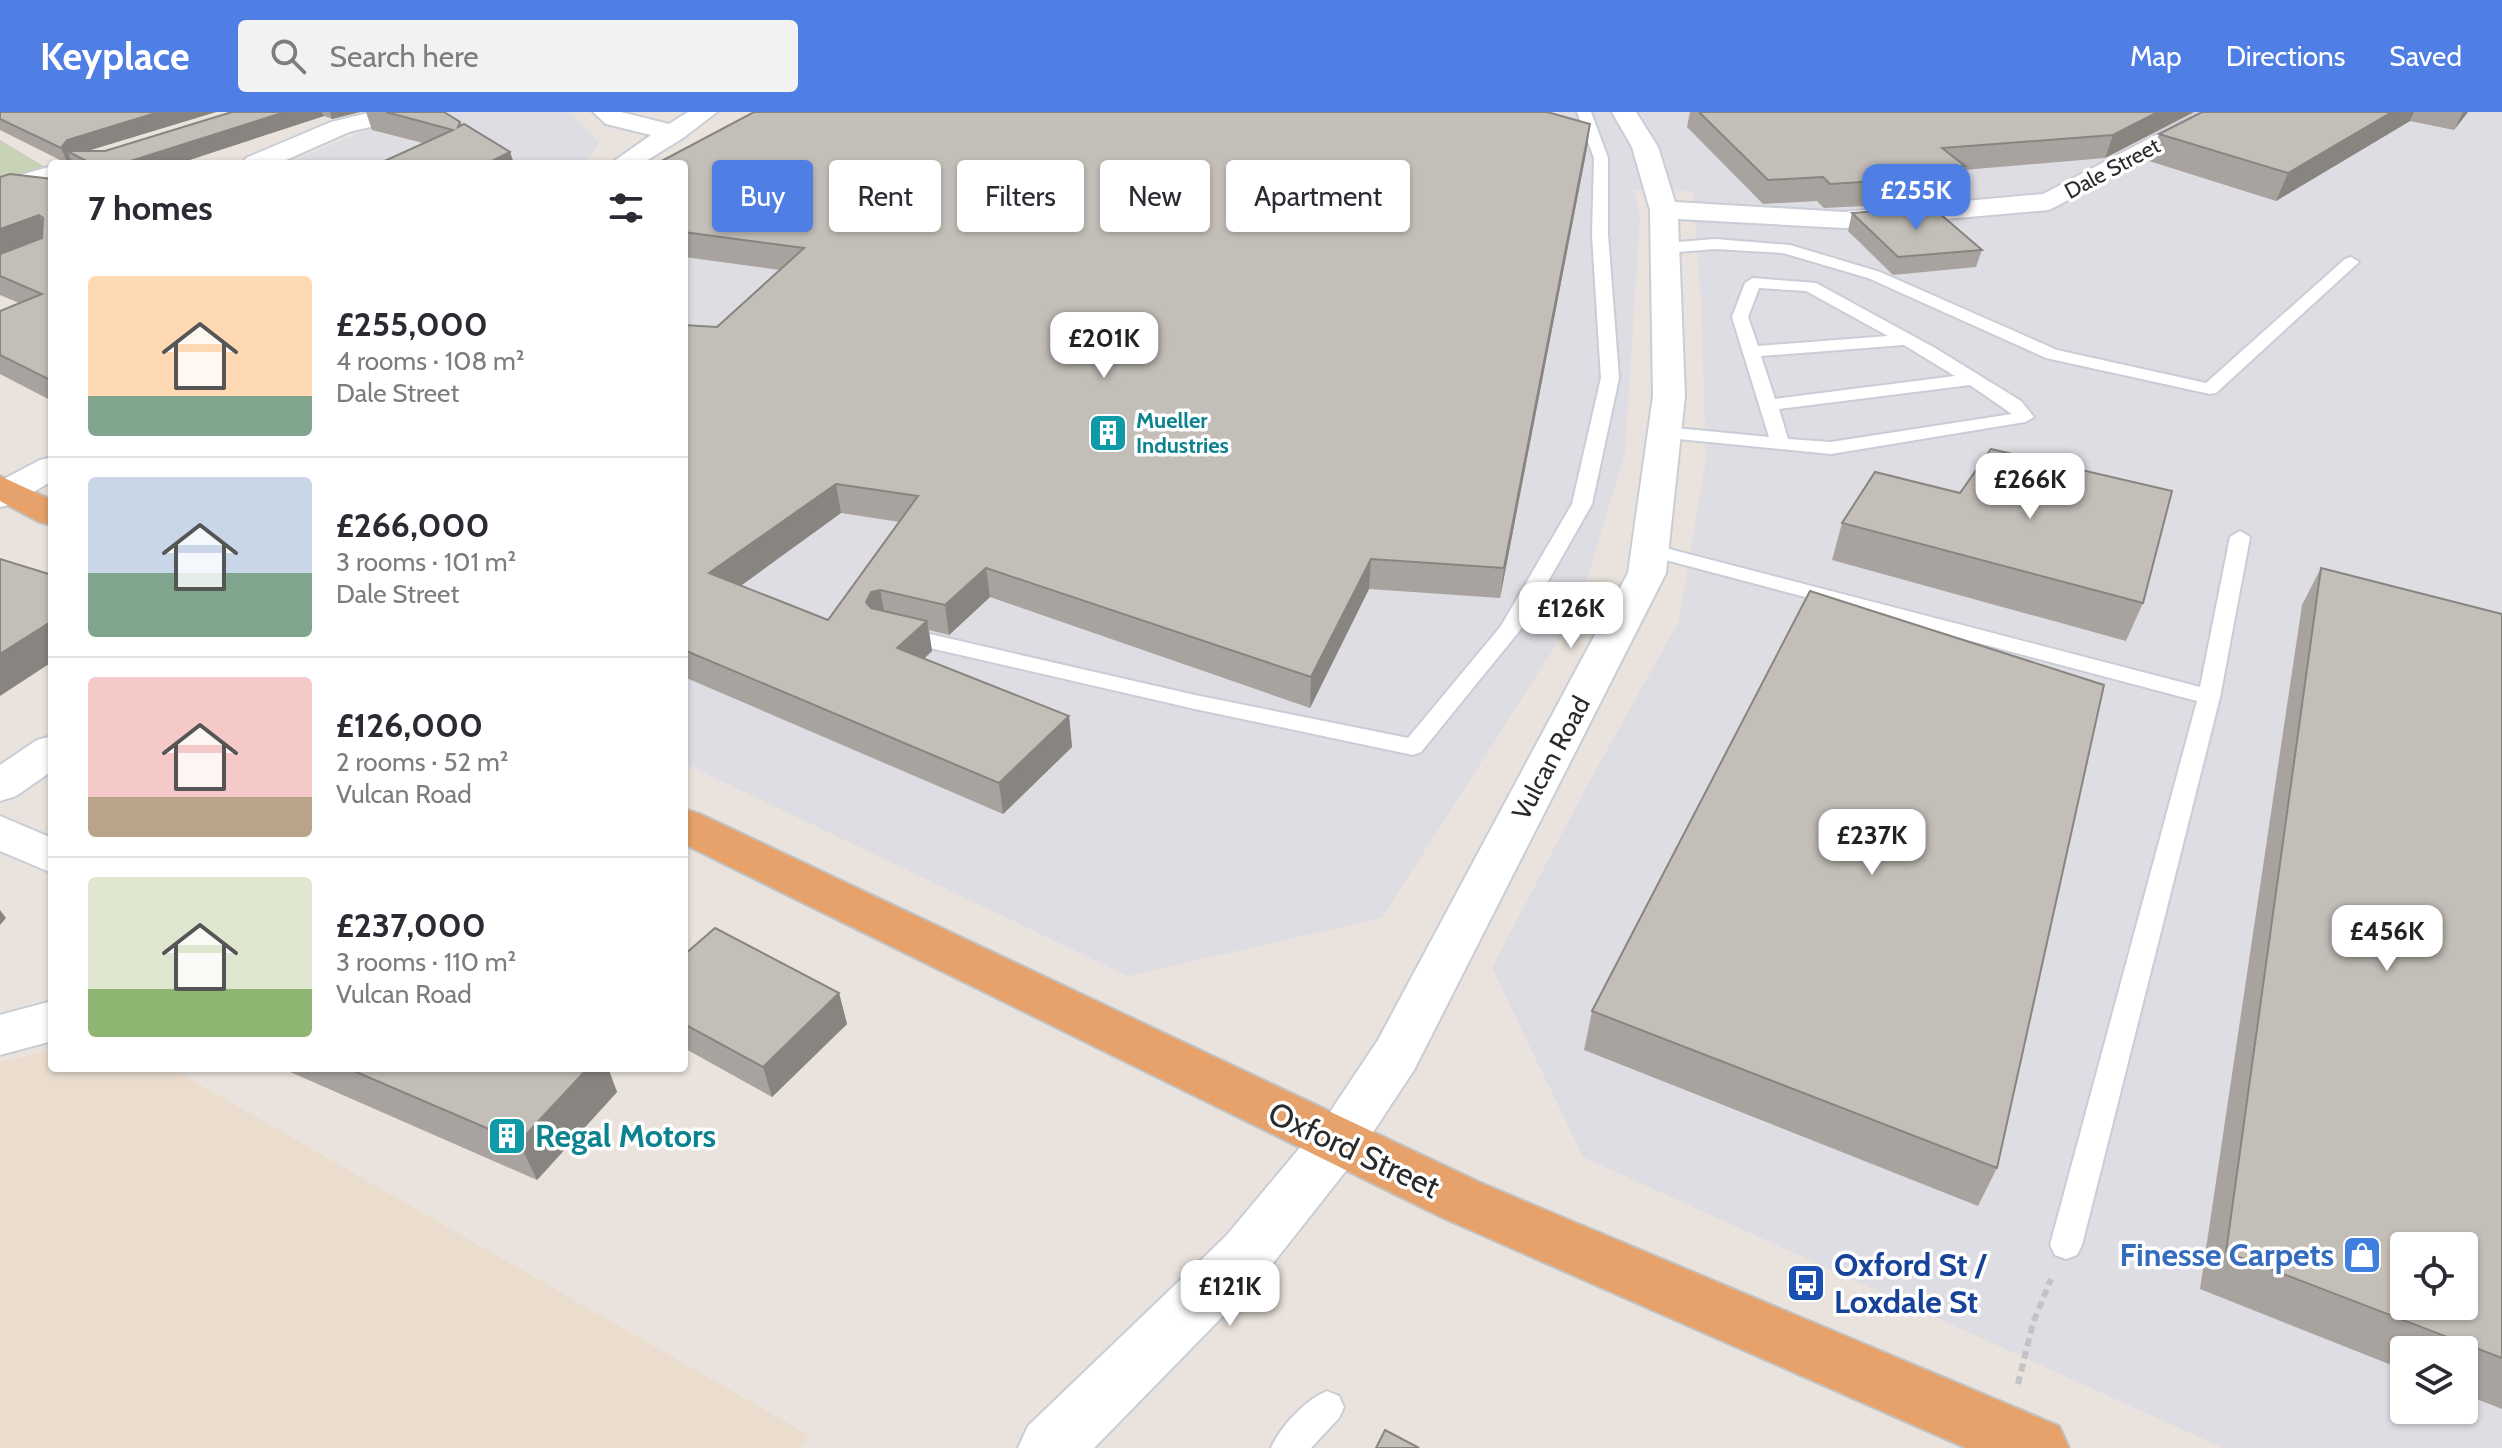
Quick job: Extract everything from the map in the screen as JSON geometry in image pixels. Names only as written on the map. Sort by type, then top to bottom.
[{"type":"highway","points":[[3,491],[48,512]]},
{"type":"highway","name":"Oxford Street","points":[[688,827],[1461,1200],[1807,1352],[2021,1441]]},
{"type":"street","points":[[264,160],[340,127],[403,112]]},
{"type":"street","points":[[605,112],[615,119],[674,133]]},
{"type":"street","points":[[630,160],[705,112]]},
{"type":"street","name":"Vulcan Road","points":[[1050,1448],[1246,1254],[1337,1142],[1396,1055],[1647,573],[1669,396],[1665,229],[1645,147],[1624,112]]},
{"type":"street","name":"Dale Street","points":[[1665,229],[1844,220],[2049,202],[2219,112]]},
{"type":"street","points":[[0,190],[48,175]]},
{"type":"street","points":[[3,491],[48,469]]},
{"type":"street","points":[[0,786],[48,753]]},
{"type":"street","points":[[0,832],[48,855]]},
{"type":"street","points":[[0,1035],[48,1022]]},
{"type":"lane","points":[[885,630],[1195,702],[1413,747],[1510,629],[1582,504],[1610,378],[1600,235],[1601,158],[1584,112]]},
{"type":"lane","points":[[1665,229],[1715,244],[1784,248],[1874,275],[2052,354],[2210,389],[2351,262]]},
{"type":"lane","points":[[1665,433],[1831,448],[2025,417],[2015,405],[1908,340],[1810,286],[1753,283],[1740,317],[1780,442]]},
{"type":"lane","points":[[1751,352],[1908,340]]},
{"type":"lane","points":[[1768,405],[1972,379]]},
{"type":"lane","points":[[2066,1245],[2209,697],[2240,537]]},
{"type":"lane","points":[[1650,550],[2209,697]]},
{"type":"lane","points":[[1288,1448],[1327,1407]]},
{"type":"path","points":[[2021,1441],[2033,1323],[2066,1245]]},
{"type":"shaded area","points":[[442,112],[569,112],[599,143],[587,160],[295,160],[370,129]]},
{"type":"shaded area","points":[[769,112],[2502,112],[2502,1448],[2223,1448],[1583,1157],[1492,968],[1583,793],[1679,621],[1706,460],[1701,304],[1693,191],[1634,190],[1640,216],[1625,453],[1577,612],[1382,918],[1128,976],[688,765],[688,160],[679,160]]},
{"type":"shaded area","points":[[48,1051],[48,1072],[178,1072],[810,1436],[800,1448],[0,1448],[0,1062]]},
{"type":"green space","points":[[0,140],[47,168],[0,182]]},
{"type":"building","points":[[0,112],[159,112],[67,140],[61,148],[0,119]]},
{"type":"building","points":[[232,112],[285,112],[134,160],[84,160],[67,151],[105,151]]},
{"type":"building","points":[[386,112],[444,112],[460,122],[458,127],[464,124],[510,152],[494,160],[387,160],[453,130]]},
{"type":"building","name":"Mueller Industries","points":[[754,112],[1547,112],[1590,124],[1504,568],[1371,559],[1311,677],[986,568],[945,605],[880,590],[871,592],[866,602],[871,608],[927,621],[897,648],[1069,716],[999,783],[688,652],[688,325],[717,327],[804,248],[688,233],[688,160],[664,160]],"holes":[[[836,484],[918,496],[828,620],[709,573]]]},
{"type":"building","points":[[1699,112],[2158,112],[2113,135],[1942,148],[1965,166],[1901,171],[1911,179],[1830,184],[1823,177],[1768,180]]},
{"type":"building","points":[[2202,112],[2392,112],[2288,173],[2159,134]]},
{"type":"building","points":[[10,174],[48,179],[48,379],[0,355],[0,311],[42,294],[0,276],[0,254],[42,238],[43,218],[39,215],[0,229],[0,177]]},
{"type":"building","points":[[1932,207],[1982,250],[1898,257],[1852,213]]},
{"type":"building","points":[[1991,449],[2172,491],[2143,603],[1842,523],[1875,472],[1960,493]]},
{"type":"building","points":[[0,559],[48,574],[48,624],[0,654]]},
{"type":"building","points":[[2321,568],[2502,614],[2502,1358],[2478,1349],[2478,1336],[2445,1336],[2403,1320],[2478,1320],[2478,1232],[2390,1232],[2390,1315],[2226,1252]]},
{"type":"building","points":[[1810,591],[2104,685],[1997,1168],[1592,1011]]},
{"type":"building","points":[[715,928],[839,993],[763,1067],[688,1026],[688,952]]},
{"type":"building","points":[[356,1072],[584,1072],[519,1142]]},
{"type":"building","points":[[1385,1430],[1419,1448],[1376,1448]]},
{"type":"place","name":"Mueller Industries","points":[[1108,433]]},
{"type":"place","name":"Regal Motors","points":[[507,1136]]},
{"type":"place","name":"Finesse Carpets","points":[[2362,1255]]},
{"type":"place","name":"Oxford St / Loxdale St","points":[[1806,1283]]}]
